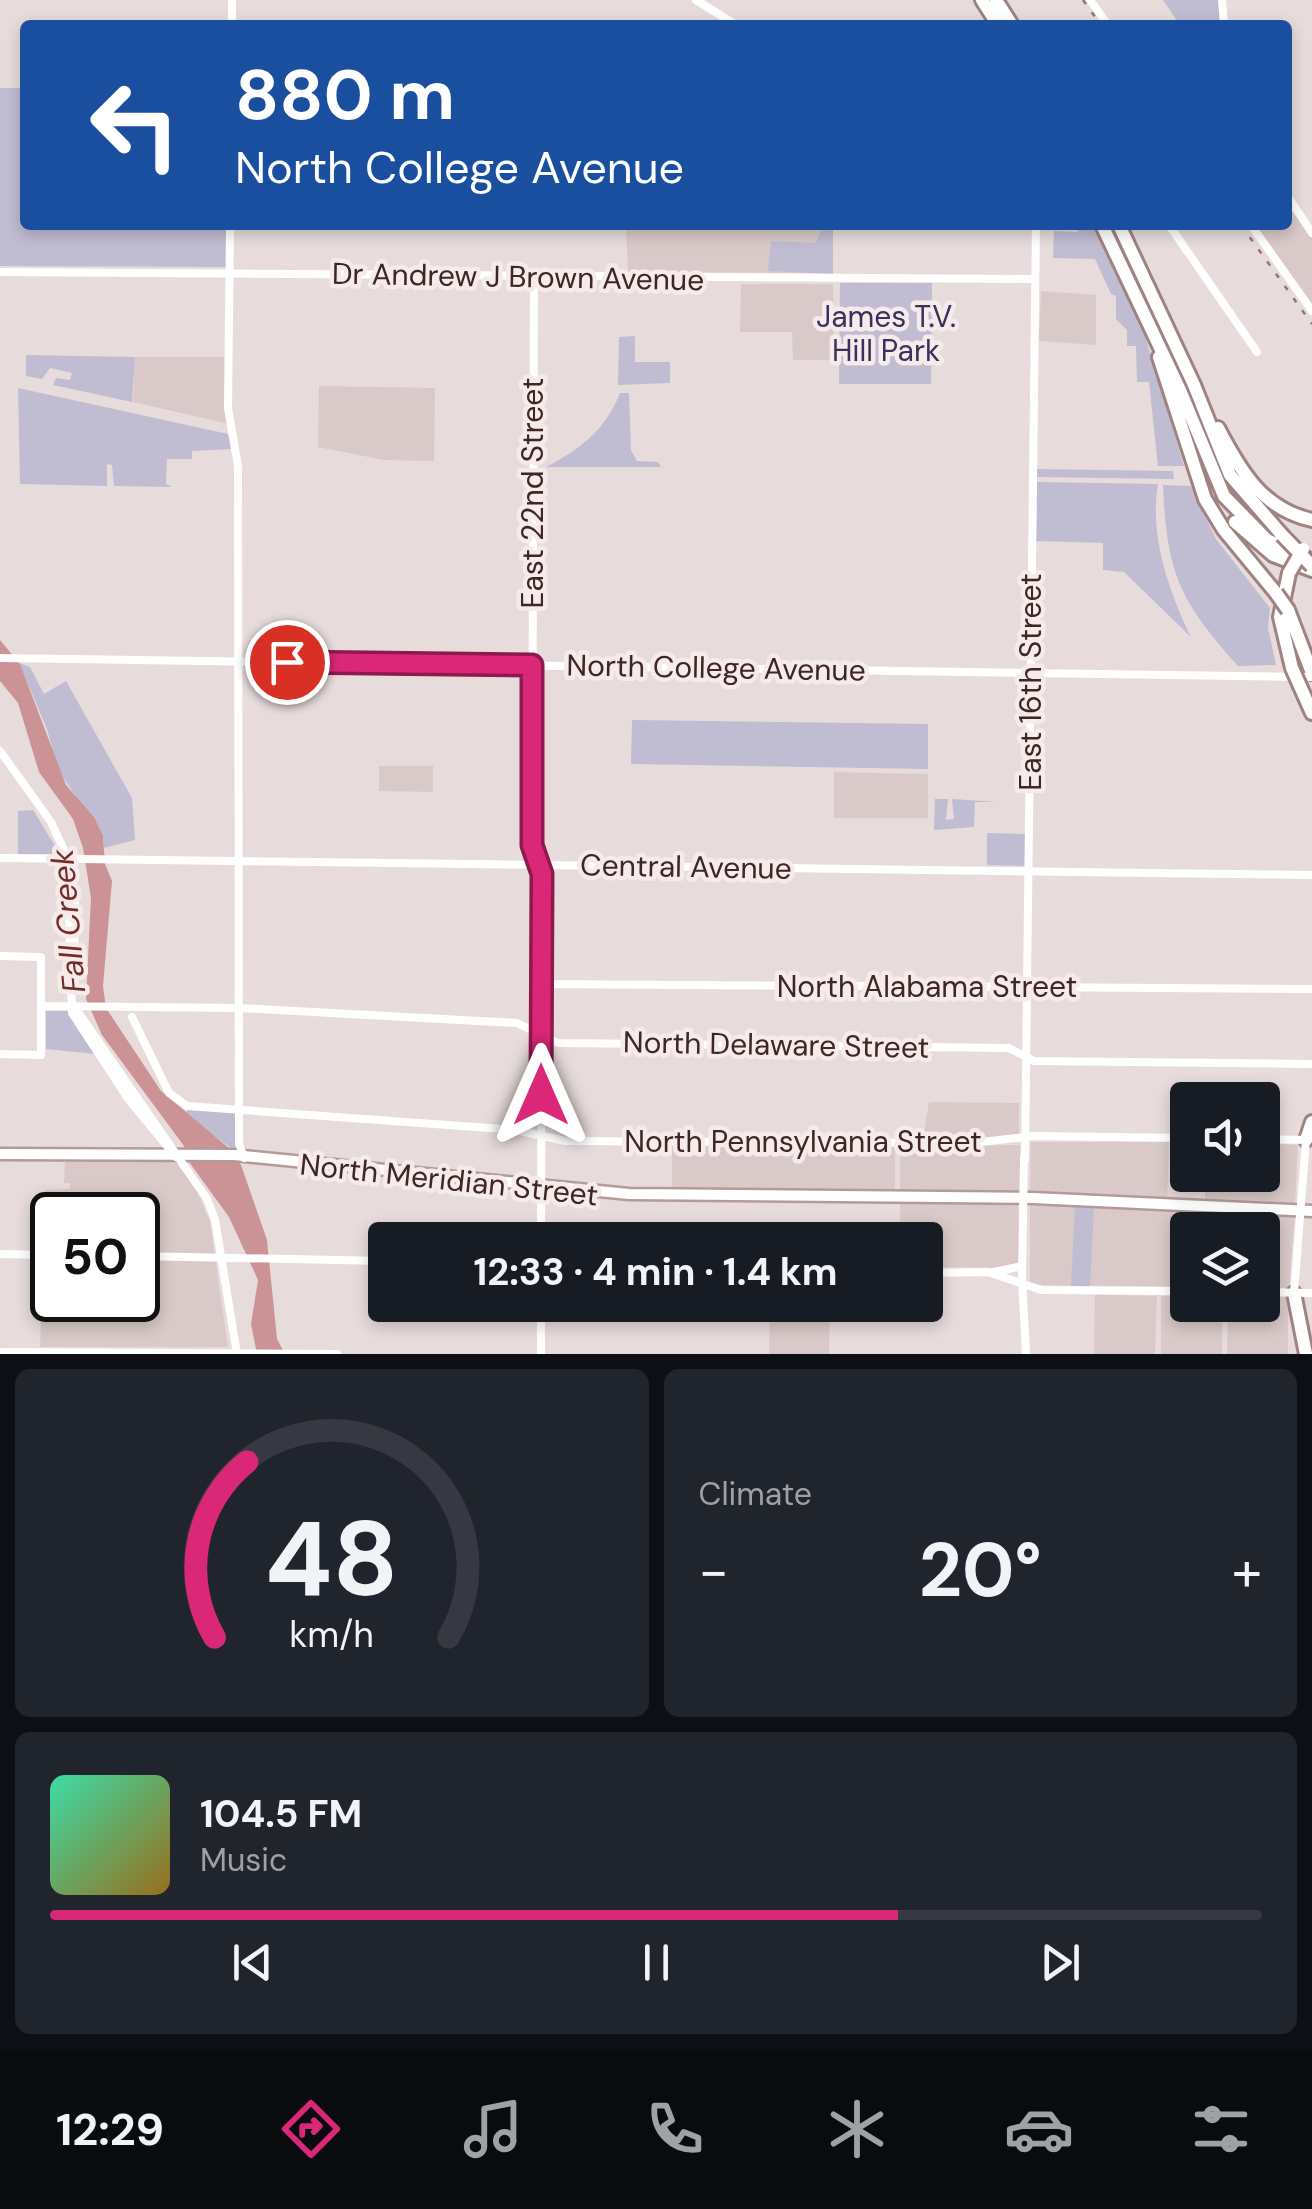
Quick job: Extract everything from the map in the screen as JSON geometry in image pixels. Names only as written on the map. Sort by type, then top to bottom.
[{"type":"highway","points":[[1105,230],[1139,298],[1192,424],[1202,465]]},
{"type":"highway","points":[[1120,230],[1231,465],[1236,485],[1282,535],[1310,556]]},
{"type":"highway","points":[[1139,298],[1224,530],[1288,610],[1311,671]]},
{"type":"highway","points":[[1231,465],[1287,512],[1312,520]]},
{"type":"highway","points":[[1210,485],[1234,522],[1253,541],[1273,555],[1310,556]]},
{"type":"highway","points":[[1310,556],[1289,573],[1280,618],[1292,668],[1312,713]]},
{"type":"highway","points":[[1300,686],[1312,705]]},
{"type":"highway","points":[[1309,1140],[1312,1122]]},
{"type":"highway","points":[[1294,1293],[1305,1347]]},
{"type":"main road","points":[[696,0],[728,20]]},
{"type":"main road","points":[[1292,203],[1312,233]]},
{"type":"main road","points":[[230,230],[228,408],[238,466],[240,1158]]},
{"type":"main road","name":"East 16th Street","points":[[1024,1248],[1036,230]]},
{"type":"main road","points":[[1172,230],[1257,352]]},
{"type":"main road","points":[[1255,230],[1312,310]]},
{"type":"main road","name":"Dr Andrew J Brown Avenue","points":[[0,272],[1035,279]]},
{"type":"main road","name":"East 22nd Street","points":[[534,277],[532,845],[538,864],[541,984],[541,1222]]},
{"type":"main road","name":"North College Avenue","points":[[0,658],[1032,673],[1311,671]]},
{"type":"main road","points":[[0,751],[53,826],[67,858],[70,974],[79,1027],[181,1156]]},
{"type":"main road","name":"Central Avenue","points":[[0,858],[1312,875]]},
{"type":"main road","points":[[0,956],[40,956],[41,1006],[41,1054],[0,1054]]},
{"type":"main road","name":"North Alabama Street","points":[[541,984],[1312,989]]},
{"type":"main road","name":"North Delaware Street","points":[[41,1006],[239,1008],[517,1023],[558,1043],[1008,1048],[1044,1061],[1312,1064]]},
{"type":"main road","points":[[74,1006],[207,1199],[240,1352]]},
{"type":"main road","points":[[120,1007],[132,1017],[139,1007]]},
{"type":"main road","name":"North Pennsylvania Street","points":[[132,1017],[156,1069],[180,1104],[516,1130],[565,1141],[968,1144],[1025,1139],[1170,1138]]},
{"type":"main road","points":[[541,1046],[558,1043]]},
{"type":"main road","points":[[1280,1139],[1309,1140],[1299,1210],[1294,1293]]},
{"type":"main road","name":"North Meridian Street","points":[[0,1156],[240,1158],[628,1194],[1025,1198],[1312,1211]]},
{"type":"main road","points":[[1024,1248],[1024,1286]]},
{"type":"main road","points":[[1024,1248],[1026,1354]]},
{"type":"main road","points":[[0,1254],[30,1254]]},
{"type":"main road","points":[[160,1256],[368,1260]]},
{"type":"main road","points":[[943,1272],[1020,1270],[1022,1266]]},
{"type":"main road","points":[[988,1272],[1024,1286],[1170,1291]]},
{"type":"main road","points":[[1280,1293],[1312,1293]]},
{"type":"main road","points":[[541,1322],[541,1354]]},
{"type":"main road","points":[[0,1352],[337,1354]]},
{"type":"shaded area","points":[[1292,210],[1312,238],[1312,304],[1260,230],[1292,230]]},
{"type":"shaded area","points":[[626,230],[832,230],[832,273],[628,272]]},
{"type":"shaded area","points":[[741,284],[833,284],[834,360],[793,360],[792,332],[740,332]]},
{"type":"shaded area","points":[[1041,291],[1096,295],[1096,345],[1039,341]]},
{"type":"shaded area","points":[[135,357],[226,357],[229,424],[133,402]]},
{"type":"shaded area","points":[[319,386],[435,388],[434,461],[384,460],[318,447]]},
{"type":"shaded area","name":"Fall Creek","points":[[0,640],[20,664],[66,785],[94,817],[103,836],[105,864],[112,881],[103,986],[106,1008],[161,1091],[230,1149],[241,1165],[267,1240],[277,1339],[285,1354],[257,1354],[251,1324],[258,1280],[229,1217],[189,1162],[184,1146],[102,1035],[86,999],[91,898],[83,848],[73,819],[39,772],[18,703],[0,681]]},
{"type":"shaded area","points":[[379,766],[433,766],[433,792],[379,791]]},
{"type":"shaded area","points":[[834,772],[928,774],[928,818],[834,818]]},
{"type":"shaded area","points":[[929,1102],[1019,1103],[1019,1137],[923,1140]]},
{"type":"shaded area","points":[[1031,1142],[1169,1142],[1167,1200],[1030,1193]]},
{"type":"shaded area","points":[[1280,1144],[1298,1145],[1295,1206],[1205,1202],[1205,1192],[1280,1192]]},
{"type":"shaded area","points":[[672,1145],[895,1146],[895,1192],[672,1191]]},
{"type":"shaded area","points":[[1020,1145],[1020,1192],[900,1192],[900,1146]]},
{"type":"shaded area","points":[[65,1162],[176,1162],[198,1193],[210,1222],[228,1347],[40,1347],[41,1322],[160,1322],[160,1192],[45,1192],[70,1189],[70,1183],[64,1183]]},
{"type":"shaded area","points":[[900,1202],[1018,1202],[1020,1268],[943,1267],[943,1222],[900,1222]]},
{"type":"shaded area","points":[[1030,1204],[1230,1212],[1170,1212],[1170,1287],[1030,1283]]},
{"type":"shaded area","points":[[1280,1214],[1295,1215],[1289,1288],[1280,1288]]},
{"type":"shaded area","points":[[1095,1295],[1157,1296],[1155,1354],[1094,1354]]},
{"type":"shaded area","points":[[1161,1296],[1170,1296],[1170,1322],[1222,1322],[1222,1354],[1161,1354]]},
{"type":"shaded area","points":[[1280,1297],[1288,1297],[1288,1354],[1227,1354],[1228,1322],[1280,1322]]},
{"type":"shaded area","points":[[770,1322],[830,1322],[829,1354],[769,1354]]},
{"type":"green space","points":[[1163,0],[1218,0],[1220,20],[1177,20]]},
{"type":"green space","points":[[0,88],[20,88],[20,230],[227,230],[227,267],[0,266]]},
{"type":"green space","points":[[833,230],[833,274],[768,271],[771,241],[815,243],[821,231]]},
{"type":"green space","points":[[1096,230],[1141,323],[1184,466],[1158,466],[1149,382],[1137,382],[1136,346],[1127,346],[1127,330],[1116,319],[1116,296],[1111,294],[1095,259],[1053,258],[1054,231]]},
{"type":"green space","name":"James T.V. Hill Park","points":[[840,283],[932,283],[931,384],[839,384]]},
{"type":"green space","points":[[635,336],[635,362],[670,362],[670,383],[618,385],[619,337]]},
{"type":"green space","points":[[26,355],[135,357],[132,402],[53,385],[56,378],[70,380],[72,373],[50,368],[42,379],[26,376]]},
{"type":"green space","points":[[18,388],[228,434],[232,449],[192,451],[192,459],[167,459],[166,484],[172,487],[114,486],[112,465],[107,464],[107,486],[20,484]]},
{"type":"green space","points":[[620,393],[629,393],[631,450],[637,461],[658,462],[661,467],[546,467],[590,438],[607,418]]},
{"type":"green space","points":[[1036,469],[1173,471],[1174,479],[1036,477]]},
{"type":"green space","points":[[1037,482],[1158,484],[1156,523],[1163,563],[1191,637],[1124,572],[1103,570],[1103,543],[1036,541]]},
{"type":"green space","points":[[1163,485],[1191,486],[1216,539],[1270,608],[1268,628],[1276,665],[1238,666],[1189,603],[1168,542]]},
{"type":"green space","points":[[19,663],[30,667],[44,694],[66,681],[132,798],[135,840],[104,848],[103,836],[58,770],[47,729]]},
{"type":"green space","points":[[632,720],[928,724],[928,769],[631,764]]},
{"type":"green space","points":[[935,799],[948,799],[946,820],[954,819],[952,799],[997,802],[975,802],[974,827],[934,830]]},
{"type":"green space","points":[[33,810],[60,854],[18,854],[18,811]]},
{"type":"green space","points":[[987,833],[1026,834],[1025,866],[987,865]]},
{"type":"green space","points":[[46,1011],[67,1011],[96,1054],[46,1049]]},
{"type":"green space","points":[[188,1110],[235,1111],[235,1151],[185,1114]]},
{"type":"green space","points":[[1075,1206],[1094,1207],[1090,1286],[1071,1286]]},
{"type":"railway","points":[[1083,0],[1097,20]]},
{"type":"railway","points":[[1245,230],[1312,324]]},
{"type":"route","points":[[287,662],[532,665],[532,845],[542,874],[541,1095]]}]
